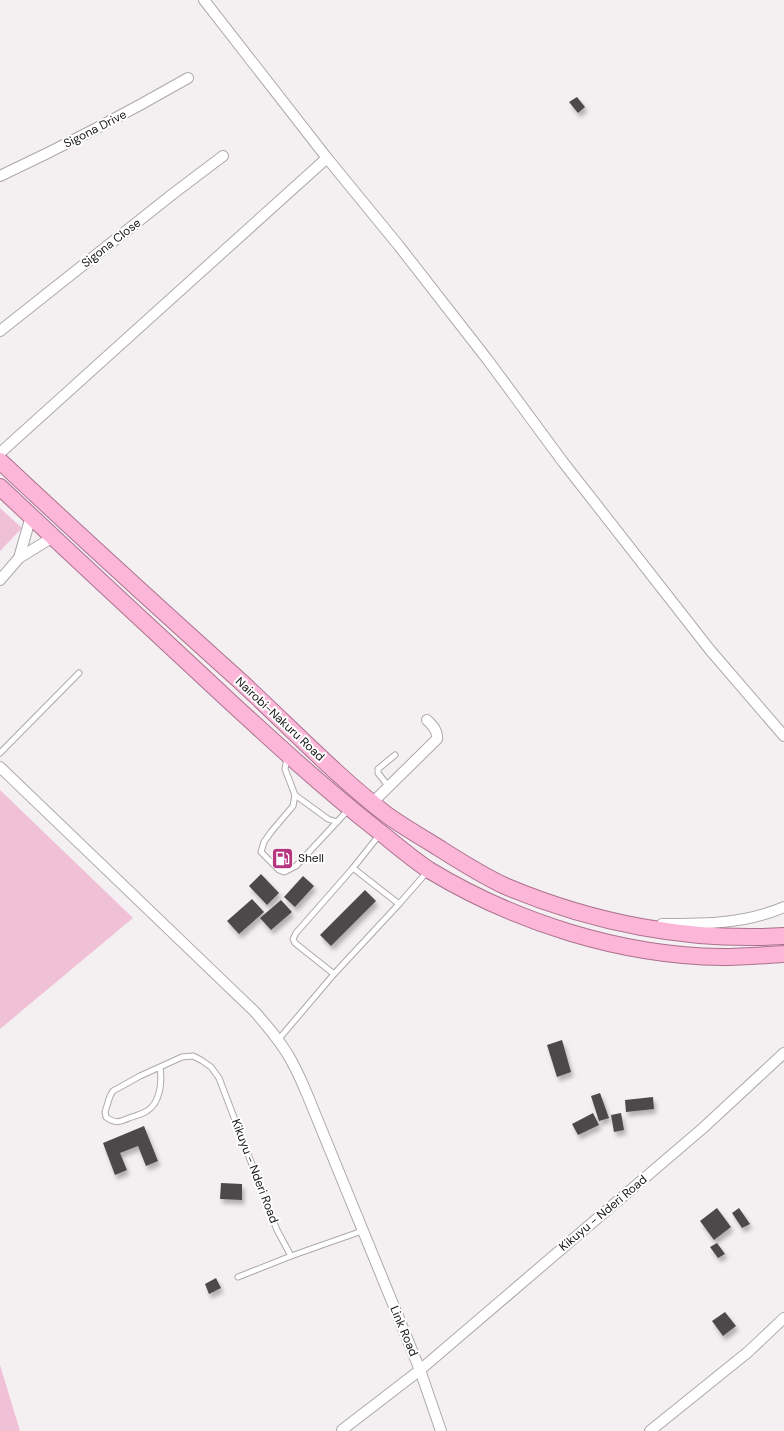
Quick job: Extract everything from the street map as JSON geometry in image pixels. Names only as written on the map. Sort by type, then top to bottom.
[{"type":"highway","name":"Nairobi-Nakuru Road","points":[[0,461],[338,774],[388,816],[457,860],[504,885],[598,918],[714,937],[746,938],[784,936]]},
{"type":"highway","points":[[0,487],[287,754],[350,808],[428,869],[495,905],[536,921],[592,939],[661,953],[696,956],[724,957],[784,954]]},
{"type":"street","points":[[204,0],[327,158],[399,246],[487,359],[563,462],[710,650],[784,736]]},
{"type":"street","name":"Sigona Drive","points":[[0,176],[121,116],[188,78]]},
{"type":"street","name":"Sigona Close","points":[[0,331],[223,156]]},
{"type":"street","points":[[0,453],[327,158]]},
{"type":"street","points":[[19,558],[31,516]]},
{"type":"street","points":[[0,580],[19,558],[53,537]]},
{"type":"street","points":[[372,803],[437,739],[438,734],[428,720]]},
{"type":"street","name":"Link Road","points":[[0,767],[255,1012],[278,1040],[291,1059],[307,1094],[362,1232],[420,1370],[441,1431]]},
{"type":"street","points":[[598,918],[660,924],[711,924],[756,917],[768,914],[784,907]]},
{"type":"street","name":"Kikuyu - Nderi Road","points":[[342,1430],[420,1370],[703,1128],[784,1053]]},
{"type":"street","points":[[650,1431],[748,1352],[784,1318]]},
{"type":"lane","points":[[0,753],[79,674]]},
{"type":"lane","points":[[287,754],[286,769],[295,795],[293,806],[264,842],[261,852],[278,870],[284,872],[296,866],[350,808]]},
{"type":"lane","points":[[389,787],[378,773],[378,769],[395,755]]},
{"type":"lane","points":[[295,795],[328,819],[337,822]]},
{"type":"lane","points":[[334,974],[295,943],[293,939],[296,933],[353,868],[381,833]]},
{"type":"lane","points":[[353,868],[399,904]]},
{"type":"lane","points":[[278,1040],[334,974],[399,904],[428,869]]},
{"type":"lane","name":"Kikuyu - Nderi Road","points":[[160,1067],[161,1078],[158,1094],[154,1104],[147,1111],[120,1122],[112,1122],[106,1118],[105,1112],[113,1091],[140,1076],[182,1057],[193,1056],[211,1067],[219,1078],[277,1230],[291,1256]]},
{"type":"lane","points":[[238,1277],[291,1256],[362,1232]]},
{"type":"shaded area","points":[[0,508],[22,528],[0,551]]},
{"type":"shaded area","points":[[0,790],[133,918],[0,1029]]},
{"type":"shaded area","points":[[0,1365],[20,1431],[0,1431]]},
{"type":"building","points":[[577,97],[585,107],[578,113],[569,102]]},
{"type":"building","points":[[261,874],[279,893],[267,905],[249,886]]},
{"type":"building","points":[[303,876],[314,886],[295,907],[284,897]]},
{"type":"building","points":[[365,890],[376,901],[331,946],[320,935]]},
{"type":"building","points":[[252,899],[264,912],[239,934],[227,921]]},
{"type":"building","points":[[281,900],[292,912],[271,930],[260,918]]},
{"type":"building","points":[[562,1040],[571,1072],[557,1077],[547,1045]]},
{"type":"building","points":[[600,1093],[609,1118],[599,1121],[591,1096]]},
{"type":"building","points":[[653,1097],[654,1109],[626,1112],[625,1100]]},
{"type":"building","points":[[593,1113],[599,1125],[578,1135],[572,1124]]},
{"type":"building","points":[[621,1113],[624,1130],[614,1132],[611,1115]]},
{"type":"building","points":[[144,1126],[158,1161],[146,1166],[138,1146],[120,1153],[127,1170],[115,1175],[103,1143]]},
{"type":"building","points":[[221,1183],[242,1184],[242,1200],[220,1199]]},
{"type":"building","points":[[717,1208],[731,1227],[714,1240],[700,1221]]},
{"type":"building","points":[[739,1208],[750,1224],[742,1228],[732,1213]]},
{"type":"building","points":[[717,1243],[725,1254],[718,1258],[710,1247]]},
{"type":"building","points":[[216,1278],[221,1288],[209,1294],[205,1284]]},
{"type":"building","points":[[725,1312],[736,1326],[723,1336],[712,1321]]},
{"type":"place","name":"Shell","points":[[282,858]]}]
